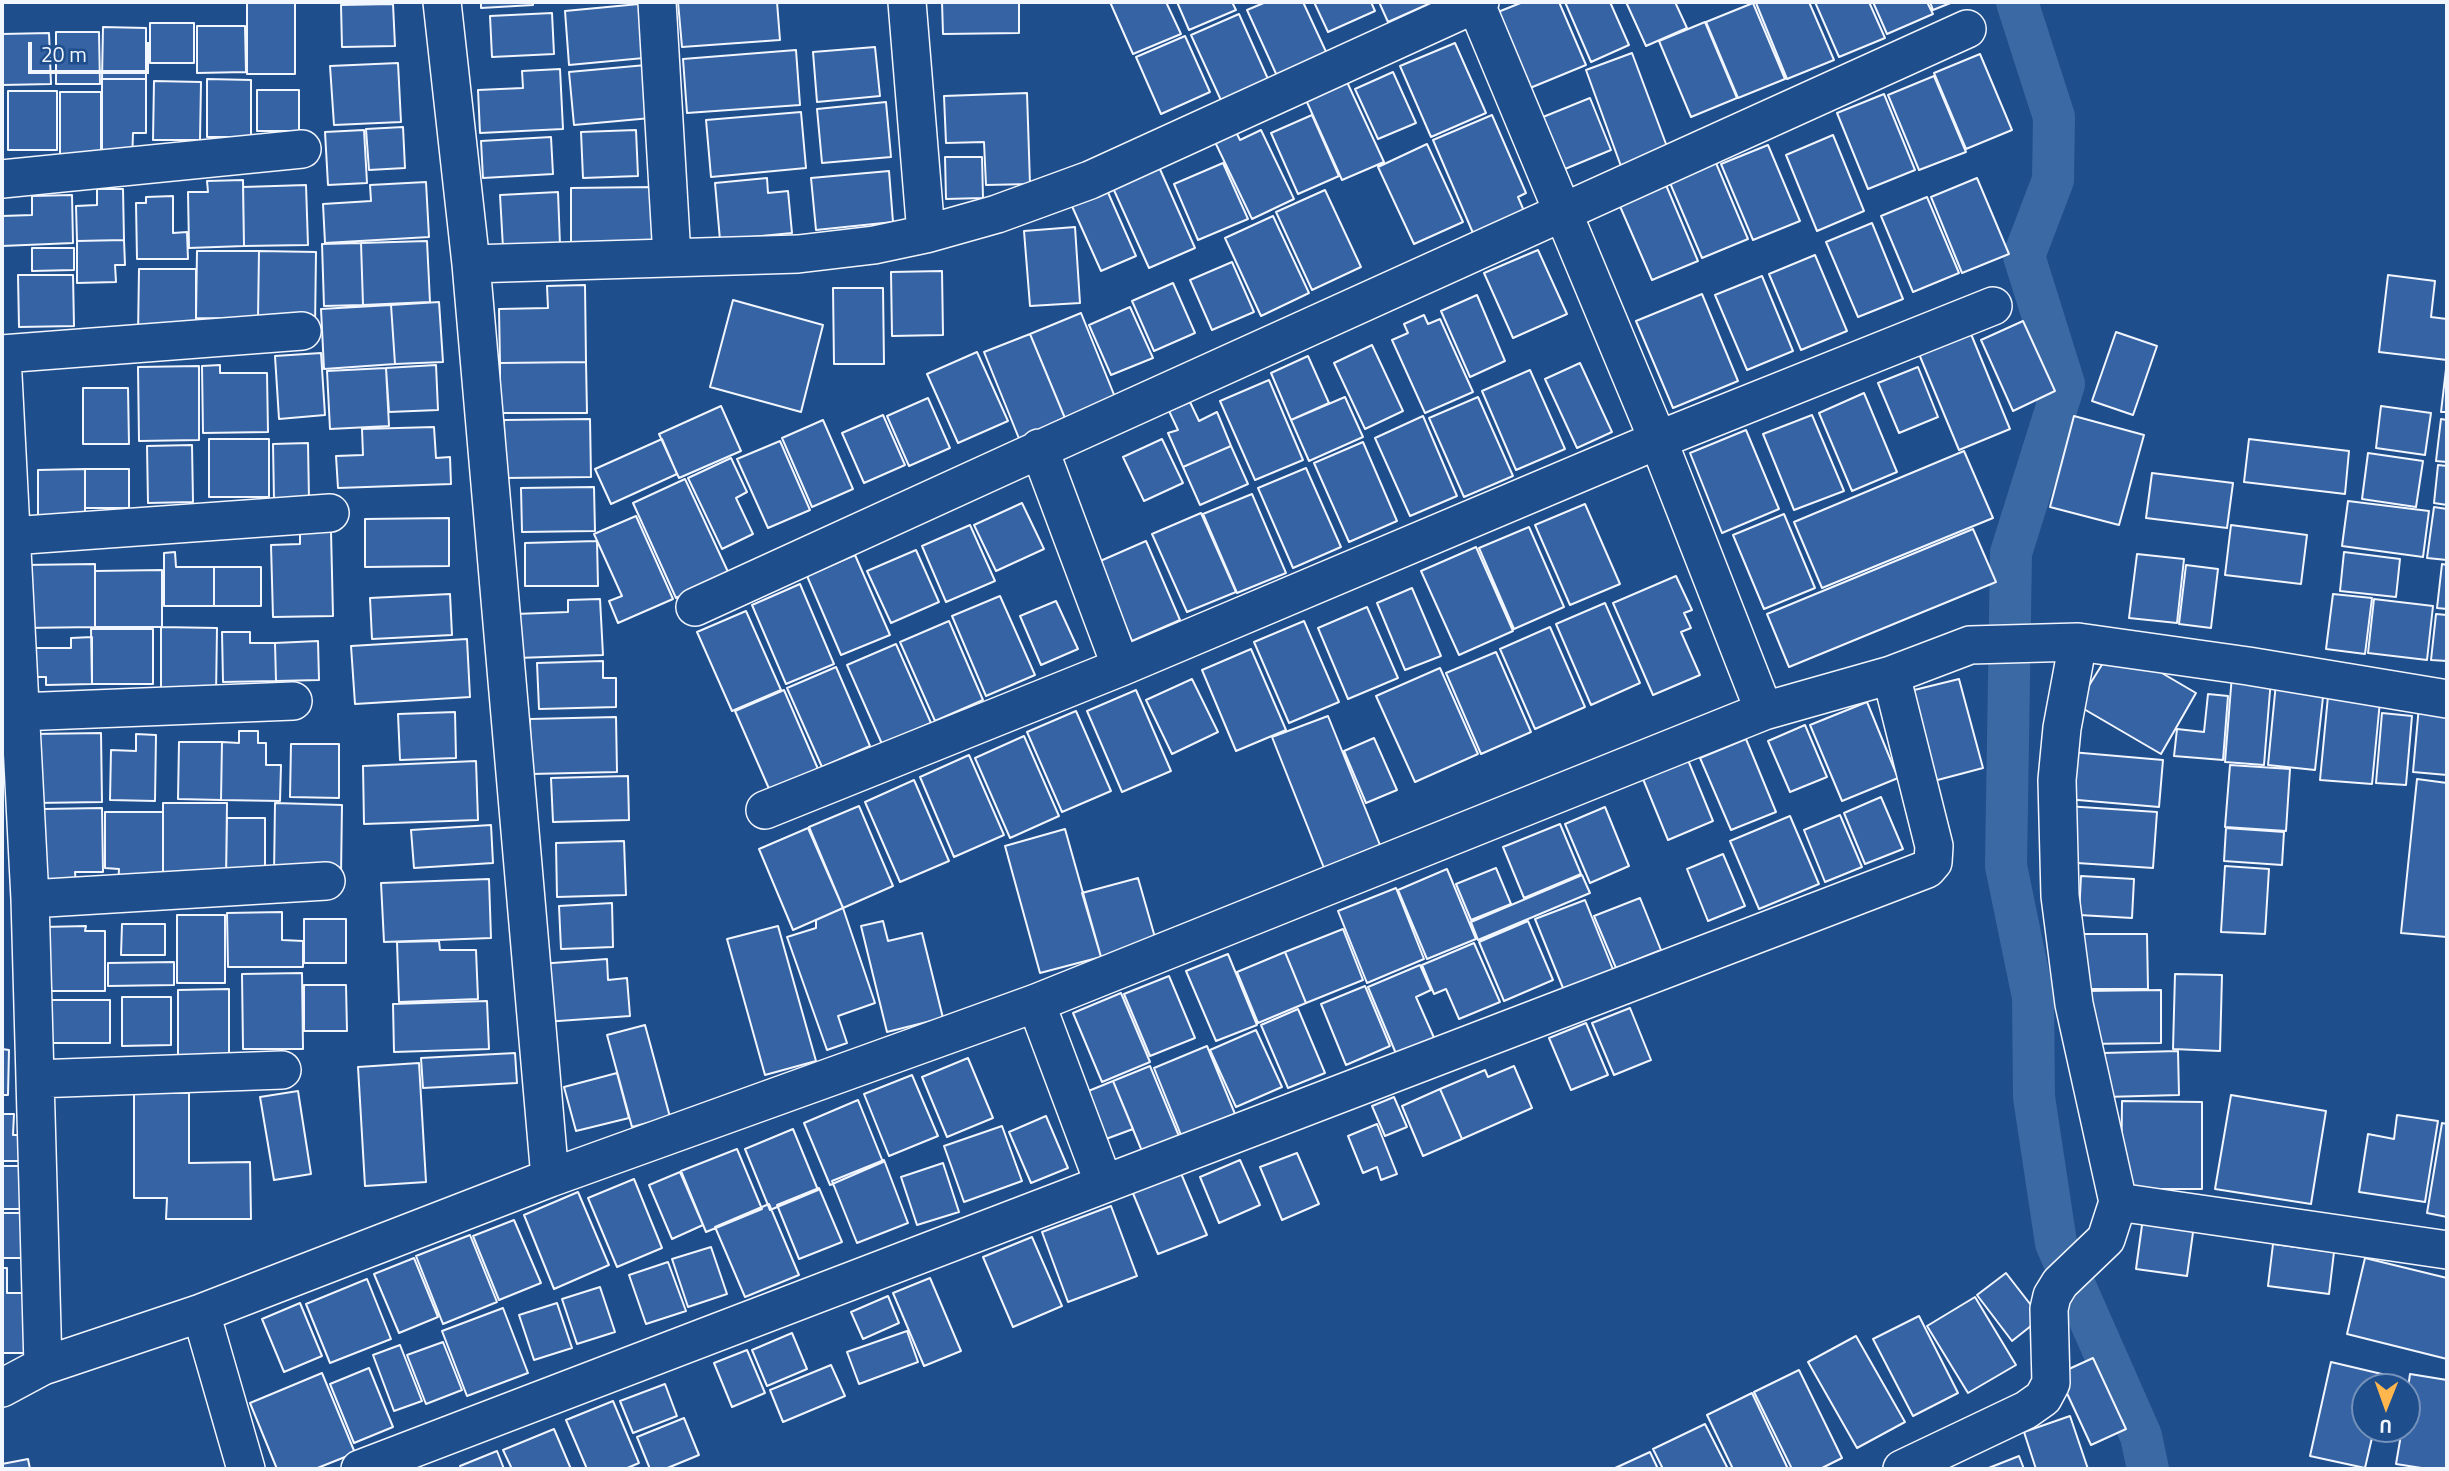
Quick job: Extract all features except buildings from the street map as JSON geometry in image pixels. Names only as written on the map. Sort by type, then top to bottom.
[{"type":"street","points":[[442,2],[471,264],[551,1178]]},
{"type":"street","points":[[657,2],[673,257]]},
{"type":"street","points":[[906,2],[926,234]]},
{"type":"street","points":[[471,264],[798,254],[874,245],[926,234],[997,214],[1090,180],[1477,2],[1658,440],[1764,711]]},
{"type":"street","points":[[695,607],[1967,29]]},
{"type":"street","points":[[2,179],[302,149]]},
{"type":"street","points":[[765,810],[1121,667],[1658,440],[1993,306]]},
{"type":"street","points":[[43,1366],[30,899],[2,355],[302,331]]},
{"type":"street","points":[[1039,449],[1121,667]]},
{"type":"street","points":[[11,536],[330,513]]},
{"type":"street","points":[[1902,1469],[2025,1410],[2043,1398],[2052,1383],[2049,1309],[2052,1296],[2060,1283],[2106,1239],[2118,1202],[2074,1004],[2060,896],[2057,780],[2062,729],[2062,642]]},
{"type":"street","points":[[2,1388],[43,1366],[201,1313],[551,1178],[1036,1003],[1764,711],[1891,675],[1970,645],[2062,642],[2248,666],[2447,699]]},
{"type":"street","points":[[360,1469],[1927,869],[1933,862],[1934,846],[1891,675]]},
{"type":"street","points":[[19,712],[293,701]]},
{"type":"street","points":[[30,899],[326,881]]},
{"type":"street","points":[[1036,1003],[1104,1184]]},
{"type":"street","points":[[35,1079],[282,1070]]},
{"type":"street","points":[[2118,1202],[2447,1250]]},
{"type":"street","points":[[201,1313],[246,1469]]},
{"type":"waterway","points":[[2017,2],[2054,117],[2053,180],[2024,256],[2064,384],[2011,553],[2006,866],[2033,997],[2034,1097],[2056,1243],[2141,1436],[2148,1469]]}]
